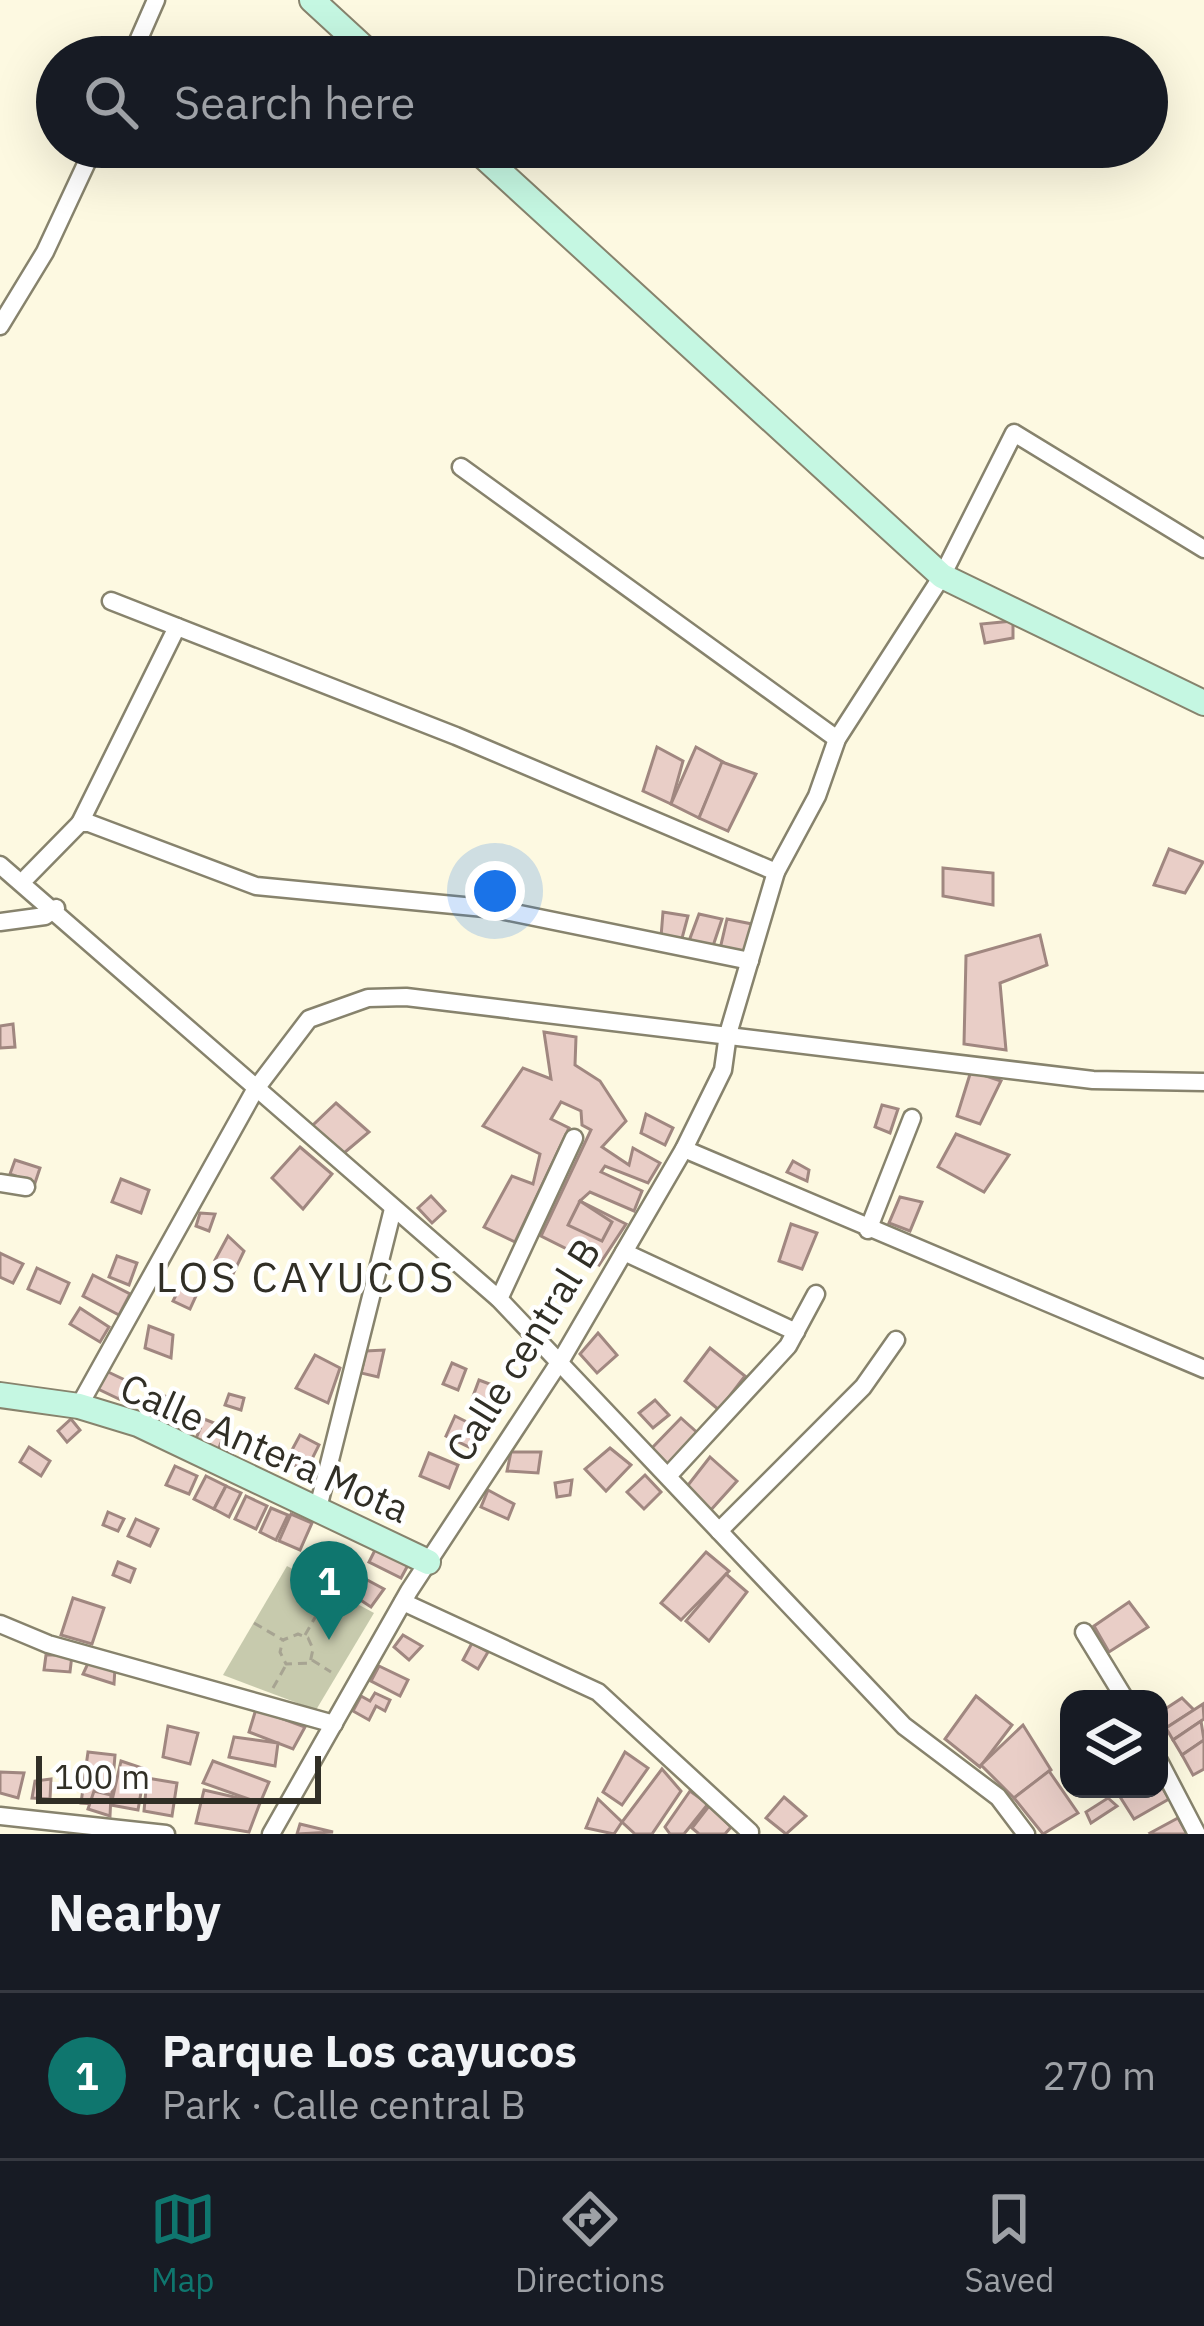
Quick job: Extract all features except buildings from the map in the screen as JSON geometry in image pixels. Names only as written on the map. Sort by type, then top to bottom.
[{"type":"main road","points":[[312,0],[351,36]]},
{"type":"main road","points":[[495,168],[942,576],[1204,703]]},
{"type":"main road","name":"Calle Antera Mota","points":[[0,1395],[80,1406],[138,1424],[428,1562]]},
{"type":"street","points":[[140,36],[155,0]]},
{"type":"street","points":[[0,326],[45,252],[84,168]]},
{"type":"street","name":"Calle central B","points":[[272,1834],[403,1602],[685,1149],[723,1070],[728,1034],[776,872],[817,796],[837,739],[942,576],[1014,433],[1204,549]]},
{"type":"street","points":[[460,467],[837,739]]},
{"type":"street","points":[[111,601],[456,736],[776,872]]},
{"type":"street","points":[[27,878],[80,823],[177,627]]},
{"type":"street","points":[[80,823],[256,886],[495,909],[750,961]]},
{"type":"street","points":[[0,865],[499,1299],[904,1726],[998,1797],[1026,1834]]},
{"type":"street","points":[[0,922],[45,916],[58,907]]},
{"type":"street","points":[[80,1406],[255,1090],[309,1018],[368,998],[406,997],[1093,1080],[1204,1082]]},
{"type":"street","points":[[868,1229],[912,1118]]},
{"type":"street","points":[[499,1299],[574,1138]]},
{"type":"street","points":[[685,1149],[1204,1369]]},
{"type":"street","points":[[0,1183],[26,1187]]},
{"type":"street","points":[[318,1508],[393,1209]]},
{"type":"street","points":[[624,1252],[796,1332]]},
{"type":"street","points":[[668,1476],[796,1332],[816,1294]]},
{"type":"street","points":[[719,1531],[863,1387],[896,1340]]},
{"type":"street","points":[[403,1602],[598,1692],[749,1833]]},
{"type":"street","points":[[0,1624],[49,1644],[334,1724]]},
{"type":"street","points":[[1084,1632],[1119,1690]]},
{"type":"street","points":[[1168,1778],[1197,1834]]},
{"type":"street","points":[[0,1816],[166,1834]]},
{"type":"path","points":[[304,1637],[325,1600]]},
{"type":"path","points":[[254,1623],[283,1640],[304,1637]]},
{"type":"path","points":[[283,1640],[280,1652],[287,1664],[298,1666],[310,1660],[313,1649],[304,1637]]},
{"type":"path","points":[[310,1660],[331,1672]]},
{"type":"path","points":[[270,1693],[287,1664]]},
{"type":"green space","points":[[287,1566],[374,1613],[316,1710],[223,1675]]},
{"type":"place","name":"Parque Los cayucos","points":[[329,1640]]},
{"type":"district","name":"LOS CAYUCOS","points":[[306,1277]]}]
